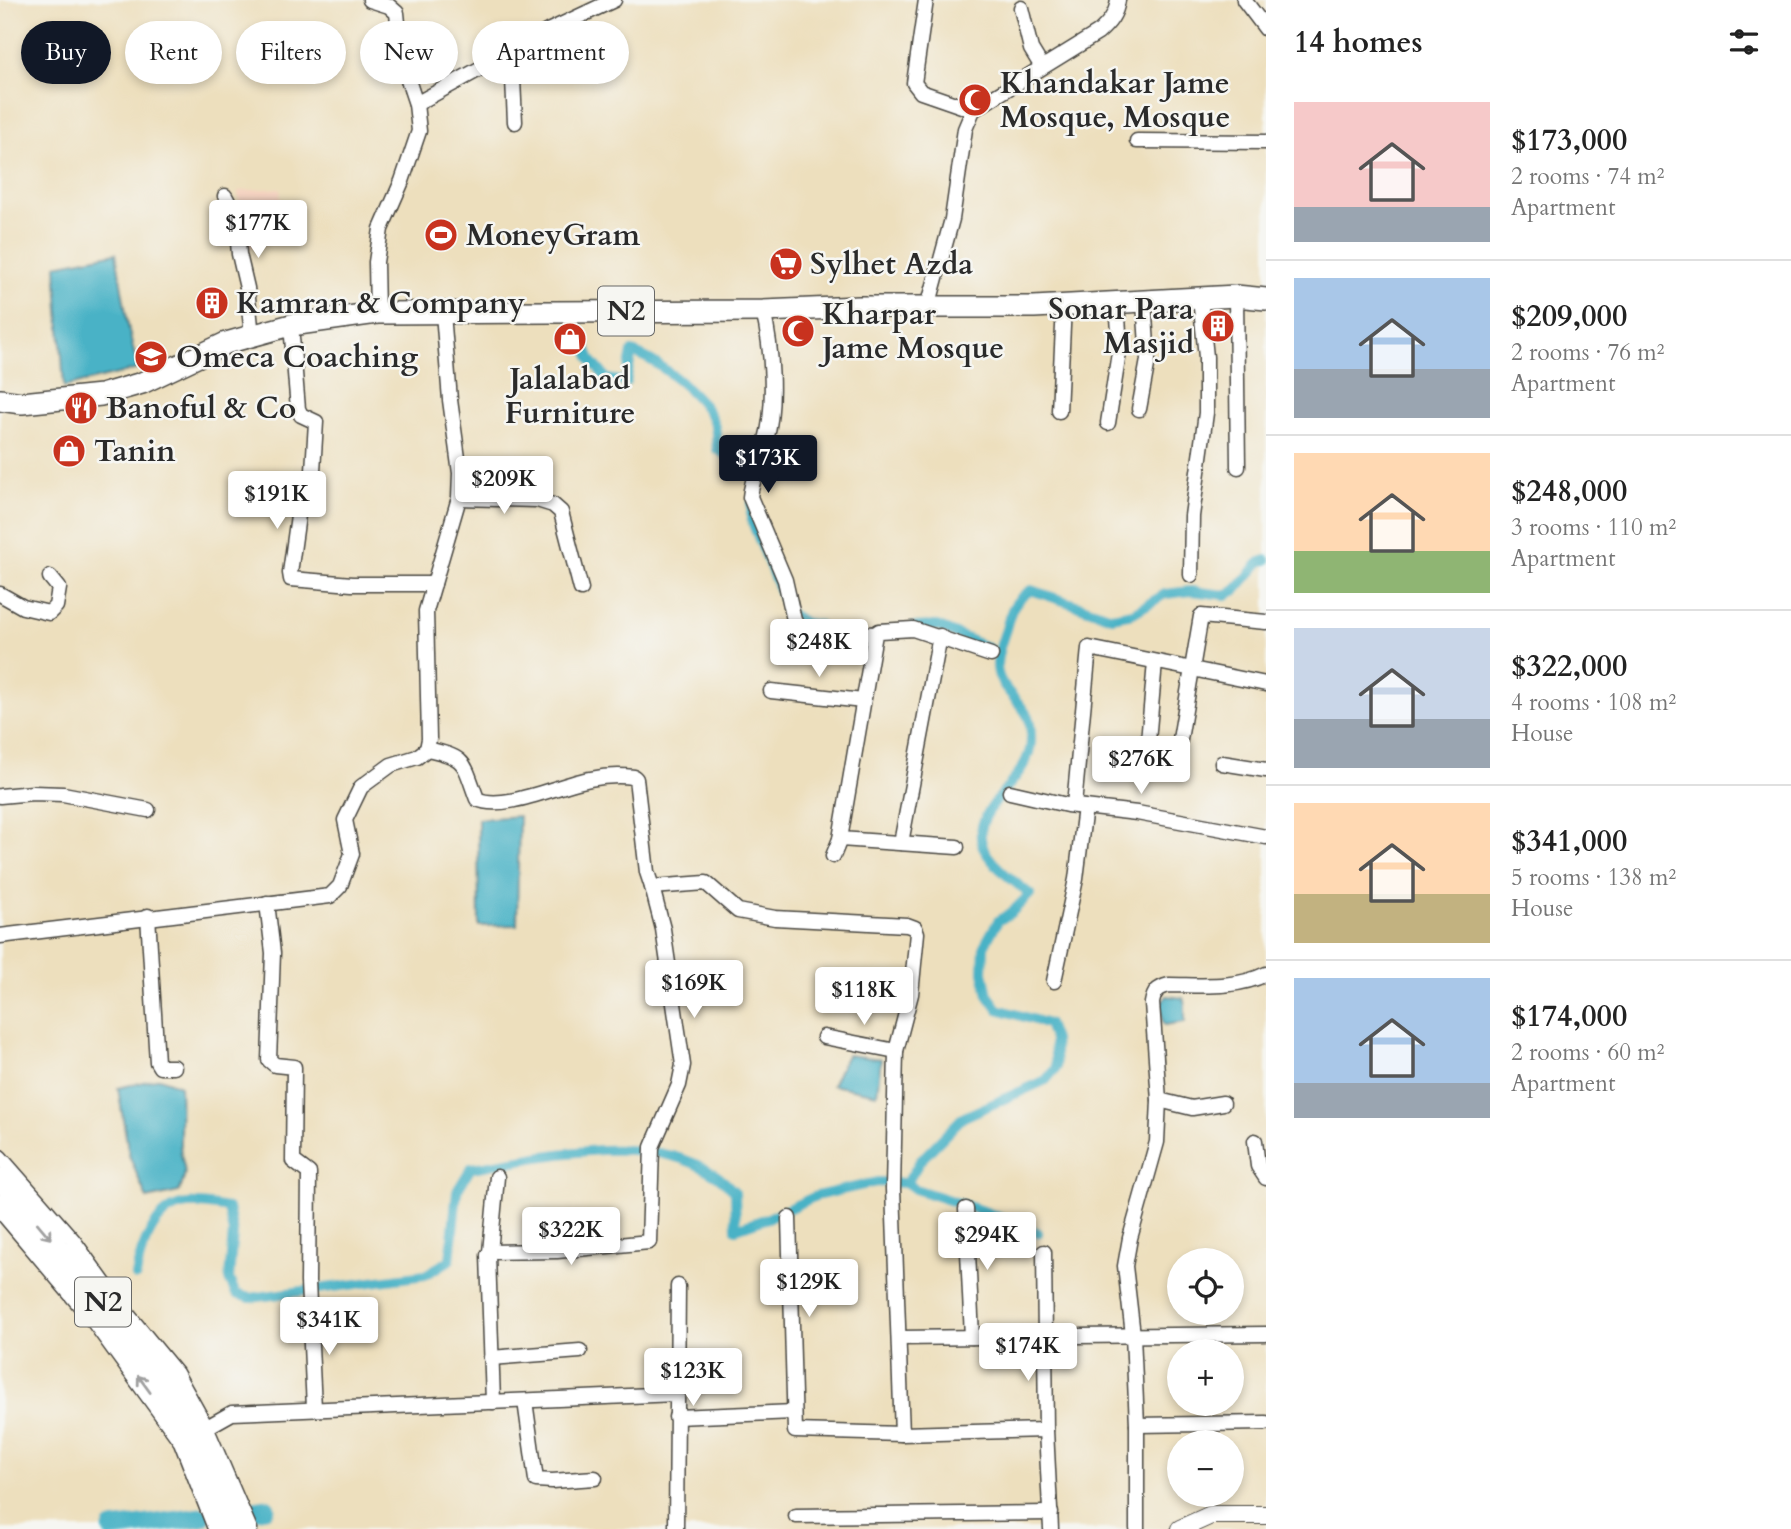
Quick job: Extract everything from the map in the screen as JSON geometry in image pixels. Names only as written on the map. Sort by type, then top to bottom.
[{"type":"highway","name":"N2","points":[[0,400],[22,402],[101,395],[142,383],[226,343],[291,325],[377,313],[763,312],[859,307],[1064,306],[1236,296],[1266,299]]},
{"type":"highway","name":"N2","points":[[0,1179],[102,1301],[183,1408],[235,1529]]},
{"type":"highway","name":"N2","points":[[0,1205],[196,1433],[219,1529]]},
{"type":"main road","points":[[1180,1529],[1211,1516],[1266,1515]]},
{"type":"street","points":[[370,0],[389,6],[397,13],[402,62],[416,104],[419,131],[402,181],[381,229],[376,262],[377,313]]},
{"type":"street","points":[[569,21],[614,0]]},
{"type":"street","points":[[928,307],[952,219],[965,129],[973,110],[1104,28],[1116,10],[1118,0]]},
{"type":"street","points":[[1244,0],[1266,29]]},
{"type":"street","points":[[926,1],[914,83],[921,92],[973,110]]},
{"type":"street","points":[[1021,8],[1031,49],[1042,67]]},
{"type":"street","points":[[416,104],[472,73]]},
{"type":"street","points":[[513,84],[515,122]]},
{"type":"street","points":[[1137,141],[1266,142]]},
{"type":"street","points":[[225,196],[232,209],[237,230],[252,336]]},
{"type":"street","points":[[1236,296],[1238,467]]},
{"type":"street","points":[[1191,575],[1192,516],[1206,413],[1206,357],[1200,298]]},
{"type":"street","points":[[1139,410],[1148,360],[1144,301]]},
{"type":"street","points":[[1108,423],[1120,346],[1117,303]]},
{"type":"street","points":[[1059,411],[1064,306]]},
{"type":"street","points":[[763,312],[771,356],[770,416],[767,438],[751,483],[750,497],[785,580],[794,620],[800,629],[876,634],[879,631],[913,629],[991,655]]},
{"type":"street","points":[[0,936],[330,896],[335,892],[352,854],[345,820],[361,787],[391,765],[417,757],[427,749],[429,739],[426,611],[459,498],[460,473],[450,400],[443,313]]},
{"type":"street","points":[[291,325],[298,409],[301,415],[316,422],[316,434],[312,487],[300,501],[296,517],[291,579],[352,584],[434,584]]},
{"type":"street","points":[[459,498],[537,499],[553,505],[561,512],[581,589]]},
{"type":"street","points":[[0,594],[23,607],[49,613],[56,606],[59,588],[50,577]]},
{"type":"street","points":[[1178,751],[1202,616],[1266,622]]},
{"type":"street","points":[[833,856],[841,838],[876,634]]},
{"type":"street","points":[[901,843],[940,636]]},
{"type":"street","points":[[1054,981],[1076,880],[1088,649],[1266,684]]},
{"type":"street","points":[[1146,764],[1156,662]]},
{"type":"street","points":[[771,691],[863,701]]},
{"type":"street","points":[[427,749],[449,754],[462,761],[477,799],[485,802],[508,801],[588,779],[636,779],[647,872],[663,929],[683,1065],[679,1085],[652,1147],[648,1243],[529,1252],[490,1252]]},
{"type":"street","points":[[1222,762],[1266,770]]},
{"type":"street","points":[[1010,792],[1266,837]]},
{"type":"street","points":[[0,796],[63,794],[148,810]]},
{"type":"street","points":[[841,838],[957,848]]},
{"type":"street","points":[[652,887],[706,883],[738,911],[775,918],[907,925],[915,928],[911,994],[896,1051],[893,1189],[902,1434]]},
{"type":"street","points":[[267,903],[273,953],[269,1060],[275,1065],[294,1067],[293,1161],[309,1173],[308,1282],[314,1408]]},
{"type":"street","points":[[148,916],[157,1062],[160,1067],[174,1067]]},
{"type":"street","points":[[1137,1529],[1137,1425],[1133,1335],[1125,1266],[1130,1238],[1157,1142],[1159,1100],[1152,1003],[1154,993],[1160,987],[1169,985],[1224,986],[1254,980],[1266,974]]},
{"type":"street","points":[[824,1037],[896,1051]]},
{"type":"street","points":[[1159,1100],[1192,1108],[1223,1103]]},
{"type":"street","points":[[1255,1141],[1258,1166],[1266,1178]]},
{"type":"street","points":[[0,1157],[72,1240],[119,1304],[176,1373],[196,1433],[250,1529]]},
{"type":"street","points":[[493,1402],[488,1255],[497,1178]]},
{"type":"street","points":[[966,1209],[972,1337]]},
{"type":"street","points":[[789,1218],[793,1428],[797,1432],[902,1434],[1045,1430]]},
{"type":"street","points":[[1044,1252],[1045,1430],[1052,1529]]},
{"type":"street","points":[[676,1529],[678,1286]]},
{"type":"street","points":[[900,1338],[1266,1334]]},
{"type":"street","points":[[491,1358],[580,1352]]},
{"type":"street","points":[[196,1433],[233,1413],[676,1394]]},
{"type":"street","points":[[526,1401],[536,1480],[595,1478]]},
{"type":"street","points":[[676,1418],[794,1412]]},
{"type":"street","points":[[1137,1425],[1266,1423]]},
{"type":"street","points":[[796,1516],[1051,1513]]},
{"type":"shaded area","points":[[280,188],[284,241],[244,248],[238,191]]},
{"type":"water","points":[[116,253],[138,369],[64,387],[56,265]]},
{"type":"water","points":[[519,816],[517,925],[479,926],[478,819]]},
{"type":"water","points":[[1167,996],[1183,998],[1185,1022],[1163,1023],[1161,1002]]},
{"type":"water","points":[[847,1055],[881,1059],[877,1094],[832,1085]]},
{"type":"water","points":[[160,1078],[180,1086],[180,1151],[185,1171],[179,1192],[147,1199],[129,1155],[118,1088]]},
{"type":"waterway","points":[[578,326],[591,360],[607,379],[626,382],[632,352],[655,363],[681,382],[710,416],[716,430],[717,449],[755,474],[754,480]]},
{"type":"waterway","points":[[752,503],[751,519],[788,612],[805,623],[820,625]]},
{"type":"waterway","points":[[907,1183],[920,1161],[962,1118],[1046,1080],[1056,1068],[1054,1040],[1048,1024],[998,1009],[988,995],[983,972],[984,946],[998,921],[1012,912],[1030,894],[990,858],[982,844],[981,830],[993,805],[1022,769],[1031,741],[1028,717],[1004,686],[998,673],[999,652],[1014,607],[1020,598],[1031,590],[1112,617],[1133,613],[1165,594],[1191,591],[1226,595],[1236,590],[1260,562],[1266,560]]},
{"type":"waterway","points":[[913,627],[937,626],[987,647]]},
{"type":"waterway","points":[[136,1276],[141,1254],[158,1221],[167,1212],[188,1204],[228,1208],[233,1233],[229,1279],[236,1294],[250,1298],[425,1275],[450,1260],[457,1191],[471,1168],[595,1150],[658,1153],[687,1161],[714,1174],[735,1192],[736,1229],[816,1196],[877,1182],[907,1183],[915,1189],[986,1212],[1038,1233]]},
{"type":"waterway","points":[[248,1511],[266,1508]]},
{"type":"waterway","points":[[112,1529],[202,1517]]},
{"type":"place","name":"Khandakar Jame Mosque, Mosque","points":[[975,100]]},
{"type":"place","name":"MoneyGram","points":[[441,235]]},
{"type":"place","name":"Sylhet Azda","points":[[786,264]]},
{"type":"place","name":"Kamran & Company","points":[[212,303]]},
{"type":"place","name":"Sonar Para Masjid","points":[[1218,326]]},
{"type":"place","name":"Kharpar Jame Mosque","points":[[798,331]]},
{"type":"place","name":"Jalalabad Furniture","points":[[570,339]]},
{"type":"place","name":"Omeca Coaching","points":[[151,357]]},
{"type":"place","name":"Banoful & Co","points":[[81,408]]},
{"type":"place","name":"Tanin","points":[[69,451]]}]
